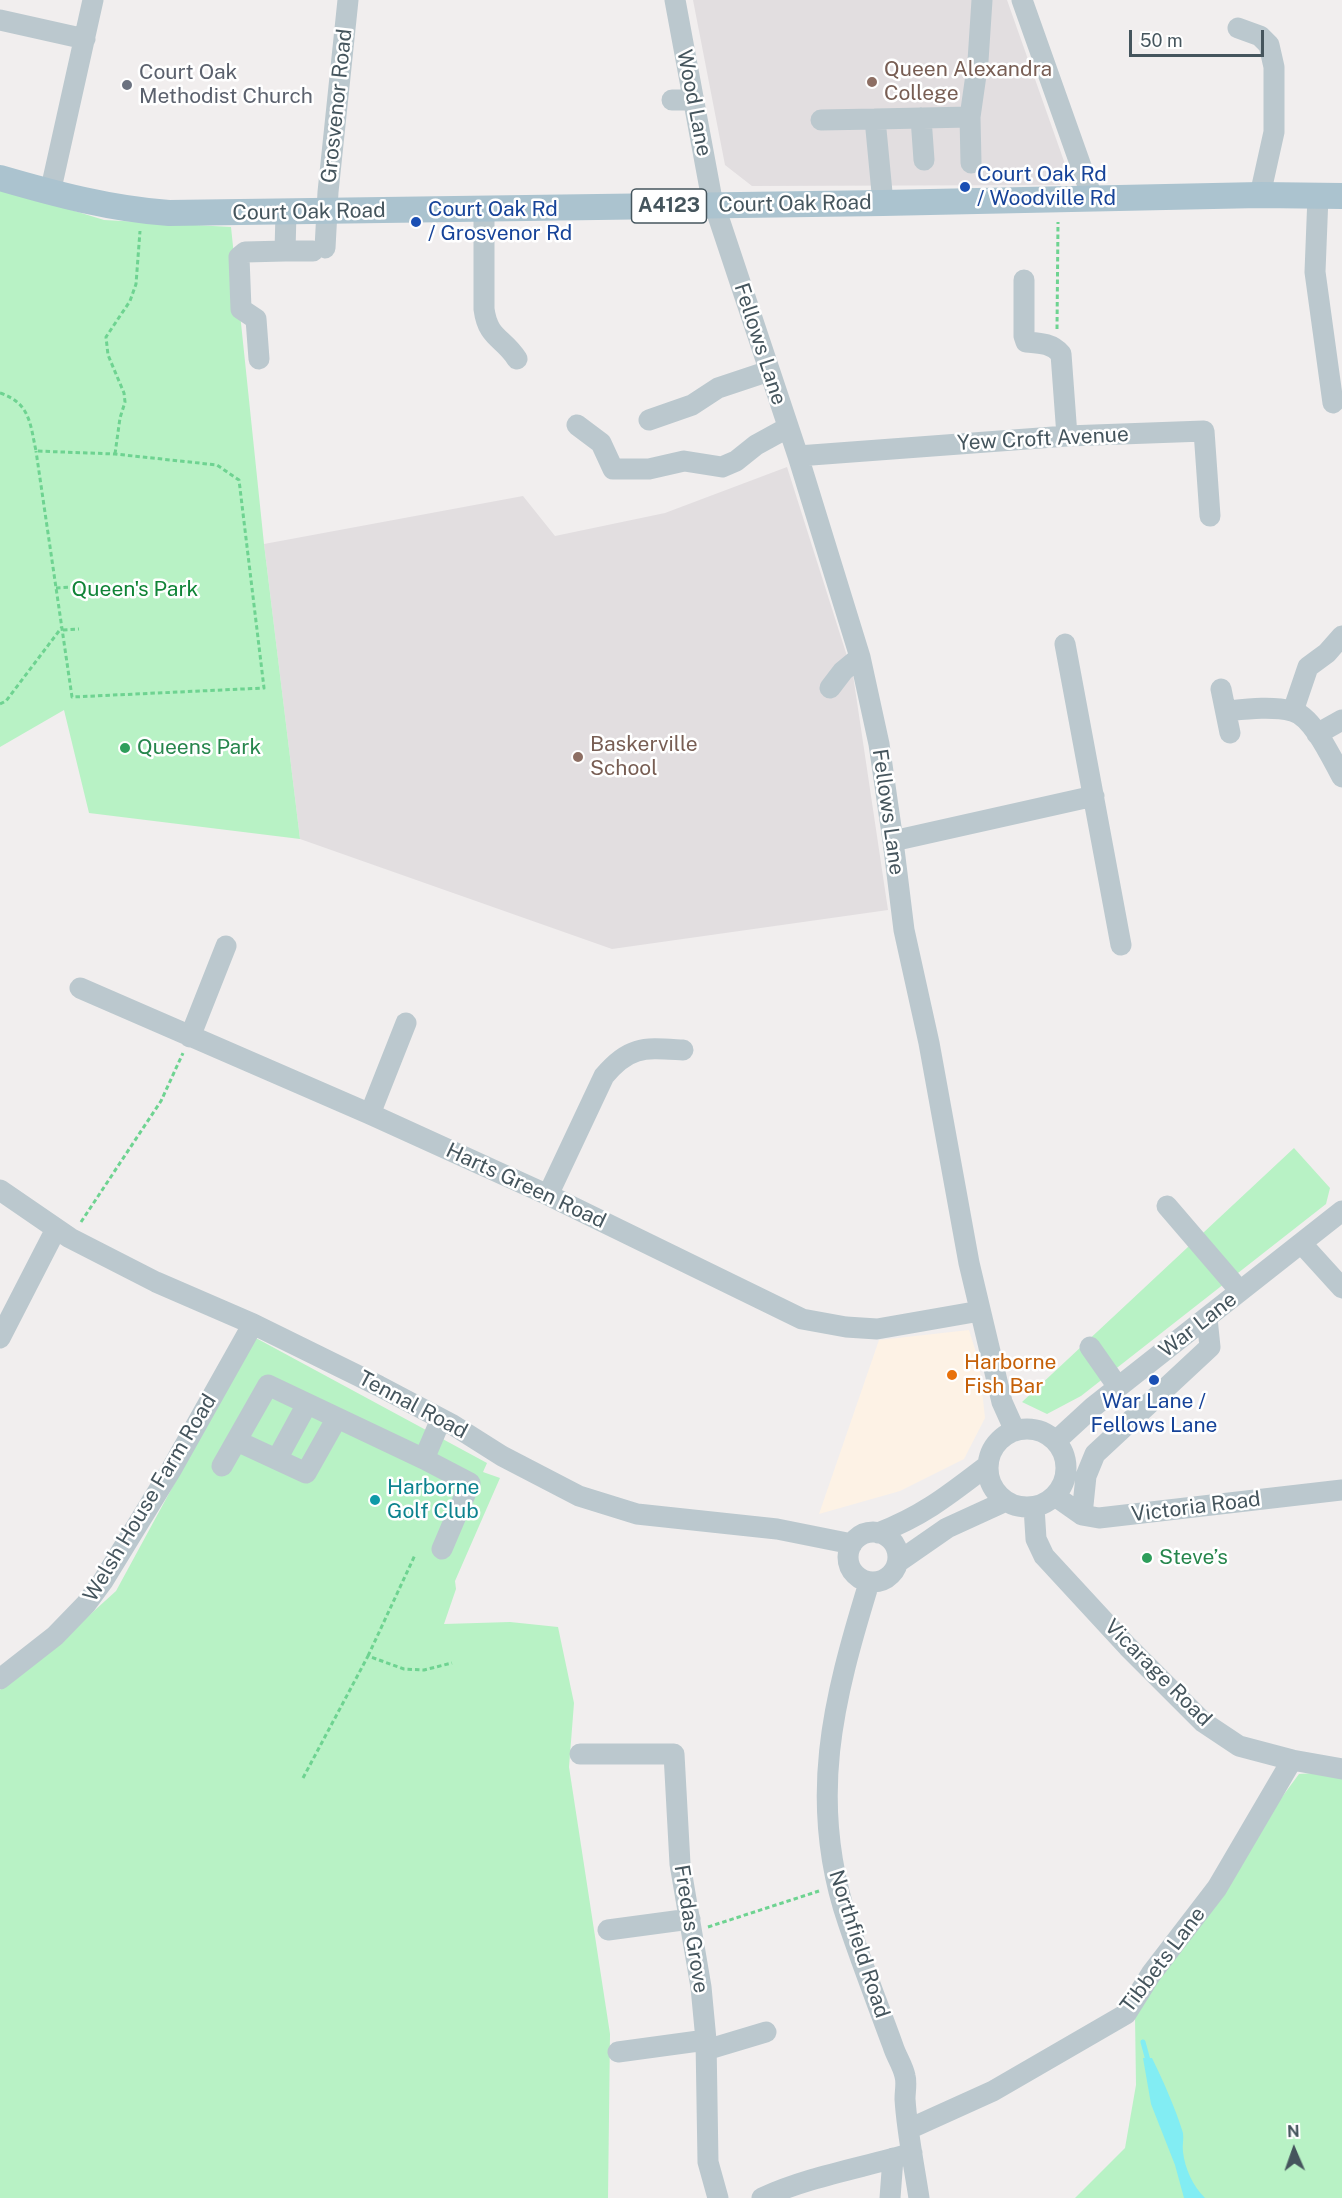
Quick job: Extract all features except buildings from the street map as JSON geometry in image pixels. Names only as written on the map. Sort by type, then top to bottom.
[{"type":"main road","name":"Court Oak Road","points":[[0,178],[50,193],[141,211],[168,213],[1093,200],[1260,195],[1330,196]]},
{"type":"street","points":[[50,193],[93,0]]},
{"type":"street","name":"Grosvenor Road","points":[[285,251],[319,249],[327,212],[348,0]]},
{"type":"street","name":"Wood Lane","points":[[675,0],[713,205]]},
{"type":"street","points":[[971,163],[970,117],[982,0]]},
{"type":"street","points":[[1022,0],[1093,200]]},
{"type":"street","points":[[0,20],[85,39]]},
{"type":"street","points":[[1238,28],[1260,36],[1269,45],[1274,67],[1274,132],[1260,195]]},
{"type":"street","points":[[672,100],[694,100]]},
{"type":"street","points":[[821,120],[970,117]]},
{"type":"street","points":[[921,118],[924,160]]},
{"type":"street","points":[[875,119],[883,203]]},
{"type":"street","points":[[1330,196],[1315,272],[1336,376],[1333,403]]},
{"type":"street","name":"Fellows Lane","points":[[713,205],[798,456],[861,657],[879,744],[904,930],[929,1043],[969,1263],[1002,1402],[1015,1431]]},
{"type":"street","points":[[484,210],[486,323],[492,334],[517,358]]},
{"type":"street","points":[[259,358],[256,319],[241,309],[239,257],[245,252],[285,251],[286,213]]},
{"type":"street","points":[[1024,280],[1024,336],[1026,342],[1046,344],[1057,349],[1061,354],[1067,436]]},
{"type":"street","points":[[648,420],[692,405],[718,388],[769,371]]},
{"type":"street","points":[[577,425],[601,443],[613,470],[649,469],[684,461],[722,466],[736,461],[756,445],[787,428]]},
{"type":"street","name":"Yew Croft Avenue","points":[[798,456],[1067,436],[1204,431],[1210,516]]},
{"type":"street","points":[[1293,711],[1308,667],[1328,654],[1342,636]]},
{"type":"street","points":[[1065,644],[1121,945]]},
{"type":"street","points":[[830,688],[843,671],[861,657]]},
{"type":"street","points":[[1221,689],[1230,733]]},
{"type":"street","points":[[1227,711],[1253,708],[1293,711],[1303,717],[1317,734],[1342,777]]},
{"type":"street","points":[[1317,734],[1342,720]]},
{"type":"street","points":[[893,841],[1094,796]]},
{"type":"street","points":[[190,1037],[226,946]]},
{"type":"street","name":"Harts Green Road","points":[[80,988],[370,1114],[548,1195],[801,1320],[877,1329],[981,1311]]},
{"type":"street","points":[[370,1114],[406,1023]]},
{"type":"street","points":[[548,1195],[604,1076],[618,1059],[645,1048],[683,1050]]},
{"type":"street","name":"Tennal Road","points":[[0,1190],[63,1234],[156,1282],[253,1324],[379,1386],[441,1419],[502,1456],[579,1496],[637,1514],[777,1529],[852,1544]]},
{"type":"street","points":[[1167,1206],[1240,1291]]},
{"type":"street","name":"War Lane","points":[[1056,1441],[1118,1387],[1342,1211]]},
{"type":"street","points":[[0,1338],[63,1234]]},
{"type":"street","points":[[1302,1244],[1342,1288]]},
{"type":"street","points":[[1055,1496],[1082,1515],[1086,1476],[1095,1454],[1210,1347],[1207,1318]]},
{"type":"street","name":"Welsh House Farm Road","points":[[0,1679],[55,1636],[86,1604],[103,1581],[171,1470],[253,1324]]},
{"type":"street","points":[[1090,1347],[1118,1387]]},
{"type":"street","points":[[222,1466],[268,1385],[470,1483],[442,1549]]},
{"type":"street","points":[[277,1459],[307,1404]]},
{"type":"street","points":[[237,1441],[306,1473],[337,1418]]},
{"type":"street","points":[[424,1459],[441,1419]]},
{"type":"street","points":[[1037,1430],[1047,1434],[1063,1451],[1066,1468],[1062,1486],[1055,1496],[1034,1507],[1015,1505],[1006,1501],[992,1486],[988,1466],[990,1454],[1004,1436],[1015,1431],[1037,1430]]},
{"type":"street","points":[[878,1533],[887,1537],[894,1544],[898,1552],[898,1562],[895,1570],[884,1580],[869,1583],[852,1572],[848,1563],[848,1553],[852,1544],[863,1534],[878,1533],[929,1510],[988,1466]]},
{"type":"street","name":"Victoria Road","points":[[1082,1515],[1099,1518],[1122,1516],[1342,1490]]},
{"type":"street","points":[[898,1562],[947,1528],[1006,1501]]},
{"type":"street","name":"Vicarage Road","points":[[1034,1507],[1036,1539],[1044,1556],[1128,1647],[1203,1722],[1239,1746],[1292,1760],[1342,1769]]},
{"type":"street","name":"Northfield Road","points":[[869,1583],[835,1706],[827,1772],[827,1823],[847,1920],[905,2076],[909,2129],[890,2198]]},
{"type":"street","name":"Fredas Grove","points":[[580,1754],[674,1754],[680,1864],[701,1988],[706,2045],[708,2162],[718,2198]]},
{"type":"street","name":"Tibbets Lane","points":[[909,2129],[993,2091],[1126,2014],[1151,1974],[1217,1888],[1292,1760]]},
{"type":"street","points":[[608,1930],[692,1926]]},
{"type":"street","points":[[618,2052],[706,2045],[766,2032]]},
{"type":"street","points":[[769,2196],[851,2168],[903,2156]]},
{"type":"street","name":"Northfield Road","points":[[903,2156],[919,2198]]},
{"type":"path","points":[[1057,349],[1058,200]]},
{"type":"path","points":[[115,454],[120,418],[125,402],[124,393],[108,355],[106,337],[130,301],[136,284],[141,211]]},
{"type":"path","points":[[0,393],[14,398],[29,417],[72,697],[264,688],[239,480],[217,465],[115,454],[36,451]]},
{"type":"path","points":[[56,588],[73,587]]},
{"type":"path","points":[[0,704],[6,701],[62,629],[78,628]]},
{"type":"path","points":[[63,1234],[161,1101],[190,1037]]},
{"type":"path","points":[[303,1778],[368,1656],[415,1555]]},
{"type":"path","points":[[368,1656],[404,1669],[424,1670],[452,1663]]},
{"type":"path","points":[[692,1926],[838,1885]]},
{"type":"shaded area","name":"Queen Alexandra College","points":[[693,0],[1007,0],[1065,164],[1060,185],[752,186],[725,165]]},
{"type":"shaded area","name":"Baskerville School","points":[[787,467],[853,675],[888,910],[612,949],[300,839],[264,544],[523,496],[555,536],[665,513]]},
{"type":"shaded area","points":[[969,1330],[979,1362],[985,1418],[964,1459],[900,1491],[819,1514],[879,1340]]},
{"type":"green space","name":"Queen's Park","points":[[0,188],[104,220],[231,227],[264,544],[300,839],[89,813],[64,710],[0,747]]},
{"type":"green space","points":[[1294,1148],[1330,1188],[1326,1204],[1081,1396],[1047,1414],[1022,1402]]},
{"type":"green space","name":"Harborne Golf Club","points":[[254,1337],[487,1463],[483,1472],[500,1478],[455,1581],[456,1589],[444,1624],[510,1622],[558,1627],[574,1703],[569,1767],[610,2034],[608,2198],[0,2198],[0,1690],[52,1649],[116,1591]]},
{"type":"green space","points":[[1315,1773],[1342,1778],[1342,2198],[1075,2198],[1125,2148],[1136,2085],[1135,2016],[1251,1839],[1299,1774]]},
{"type":"water","points":[[1143,2058],[1152,2058],[1165,2086],[1183,2133],[1183,2152],[1188,2171],[1193,2183],[1205,2198],[1184,2198],[1175,2165],[1151,2104]]},
{"type":"waterway","points":[[1143,2042],[1149,2064]]},
{"type":"place","name":"Queen Alexandra College","points":[[872,82]]},
{"type":"place","name":"Court Oak Methodist Church","points":[[127,85]]},
{"type":"place","name":"Court Oak Rd / Woodville Rd","points":[[965,187]]},
{"type":"place","name":"Court Oak Rd / Grosvenor Rd","points":[[416,222]]},
{"type":"place","name":"Queens Park","points":[[125,748]]},
{"type":"place","name":"Baskerville School","points":[[578,757]]},
{"type":"place","name":"Harborne Fish Bar","points":[[952,1375]]},
{"type":"place","name":"War Lane / Fellows Lane","points":[[1154,1380]]},
{"type":"place","name":"Harborne Golf Club","points":[[375,1500]]},
{"type":"place","name":"Steve’s","points":[[1147,1558]]}]
